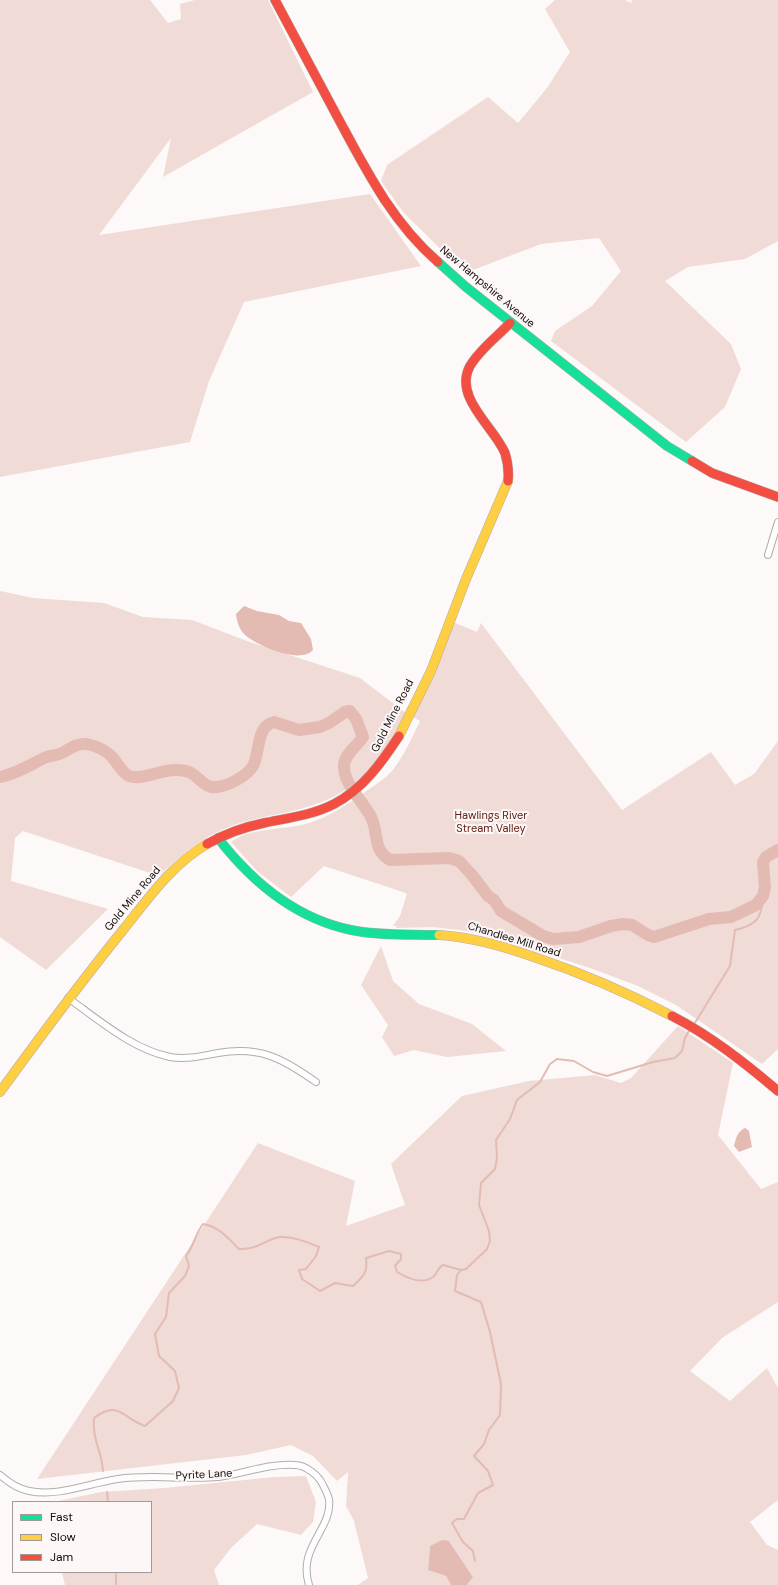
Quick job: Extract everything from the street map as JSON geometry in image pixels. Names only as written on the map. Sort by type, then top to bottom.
[{"type":"street","name":"New Hampshire Avenue","points":[[275,0],[361,163],[388,207],[415,240],[433,258],[510,323],[678,454],[726,479],[778,497]]},
{"type":"street","name":"Gold Mine Road","points":[[0,1092],[68,998],[174,869],[199,849],[218,838],[254,825],[315,812],[345,798],[377,770],[391,752],[409,717],[508,482],[511,470],[508,458],[477,409],[468,392],[466,382],[468,372],[472,364],[510,323]]},
{"type":"street","points":[[768,555],[778,522]]},
{"type":"street","name":"Chandlee Mill Road","points":[[218,838],[237,864],[262,888],[288,906],[315,919],[336,926],[361,931],[457,936],[495,945],[616,987],[696,1029],[743,1061],[778,1091]]},
{"type":"street","points":[[68,998],[127,1039],[156,1054],[189,1058],[234,1050],[257,1051],[283,1060],[316,1082]]},
{"type":"street","name":"Pyrite Lane","points":[[0,1475],[9,1482],[29,1491],[52,1492],[125,1478],[216,1477],[243,1473],[276,1465],[297,1465],[311,1471],[322,1483],[329,1499],[325,1520],[310,1549],[306,1563],[309,1585]]},
{"type":"green space","points":[[0,0],[150,0],[168,23],[181,19],[180,4],[195,0],[268,0],[313,92],[163,177],[171,138],[99,235],[370,194],[421,266],[244,302],[209,381],[190,442],[0,477]]},
{"type":"green space","points":[[555,0],[625,0],[631,3],[632,0],[778,0],[778,241],[745,259],[688,267],[665,281],[731,344],[741,369],[725,407],[686,442],[551,341],[555,331],[592,306],[621,271],[599,238],[541,244],[465,273],[403,212],[381,181],[387,165],[488,97],[518,123],[547,88],[570,52],[545,9]]},
{"type":"green space","points":[[0,591],[33,598],[104,603],[143,617],[192,620],[247,641],[360,678],[406,713],[390,741],[372,767],[343,792],[315,805],[240,823],[217,832],[186,852],[159,876],[23,831],[15,838],[11,881],[108,909],[46,970],[0,937]]},
{"type":"green space","name":"Hawlings River Stream Valley","points":[[453,622],[477,632],[481,623],[622,810],[711,752],[735,785],[754,774],[778,741],[778,1049],[762,1064],[676,1005],[638,986],[590,968],[493,937],[467,931],[433,927],[396,928],[397,926],[393,926],[400,916],[407,894],[403,892],[324,866],[291,897],[257,871],[231,842],[254,832],[296,826],[316,821],[351,802],[389,774],[404,753],[420,721],[413,717]]},
{"type":"green space","points":[[381,946],[393,981],[419,1004],[472,1024],[506,1051],[447,1057],[414,1050],[394,1056],[382,1037],[388,1025],[361,985]]},
{"type":"green space","points":[[678,1026],[733,1063],[718,1135],[761,1189],[778,1182],[778,1302],[722,1338],[690,1371],[730,1401],[767,1368],[778,1388],[778,1500],[750,1522],[767,1545],[778,1550],[778,1585],[467,1585],[473,1577],[449,1541],[430,1546],[428,1570],[446,1576],[451,1585],[358,1585],[368,1578],[354,1521],[346,1506],[348,1472],[337,1481],[313,1456],[291,1445],[246,1455],[37,1479],[258,1143],[355,1181],[346,1226],[405,1205],[391,1164],[462,1096],[529,1081],[595,1075],[621,1083],[631,1078]]},
{"type":"green space","points":[[306,1476],[316,1502],[313,1522],[301,1535],[257,1524],[231,1548],[214,1570],[219,1585],[65,1585],[62,1573],[152,1573],[152,1501],[59,1501],[101,1492],[164,1488],[275,1477]]},
{"type":"shaded area","points":[[244,606],[257,611],[279,615],[289,621],[301,623],[311,639],[313,650],[307,654],[288,654],[267,648],[250,638],[244,634],[238,625],[236,617],[236,614]]},
{"type":"shaded area","points":[[745,1128],[749,1131],[752,1147],[739,1152],[734,1146],[736,1138]]},
{"type":"shaded area","points":[[442,1540],[449,1541],[473,1577],[467,1585],[451,1585],[446,1576],[428,1570],[430,1546]]},
{"type":"waterway","points":[[0,777],[17,772],[46,757],[60,754],[76,745],[87,744],[98,747],[108,753],[122,771],[129,776],[142,777],[164,771],[181,770],[193,774],[209,786],[217,787],[237,780],[250,770],[255,761],[261,734],[268,725],[274,722],[299,730],[320,727],[329,723],[345,712],[350,711],[356,719],[363,737],[347,757],[344,765],[345,772],[350,786],[371,817],[378,846],[384,856],[390,860],[449,858],[459,861],[488,896],[494,900],[501,911],[543,936],[553,939],[579,937],[611,926],[623,924],[632,925],[654,937],[709,919],[731,917],[756,905],[763,896],[765,887],[763,862],[766,857],[778,850]]},
{"type":"waterway","points":[[693,1026],[730,966],[735,930],[749,926],[757,919],[760,915],[763,896]]},
{"type":"waterway","points":[[103,1471],[101,1457],[94,1433],[94,1418],[109,1410],[115,1410],[145,1426],[173,1401],[179,1388],[175,1371],[159,1356],[155,1334],[166,1317],[169,1293],[185,1276],[189,1266],[186,1256],[203,1224],[218,1230],[239,1249],[252,1248],[280,1237],[295,1238],[319,1247],[316,1256],[306,1269],[299,1270],[302,1279],[320,1291],[335,1283],[353,1286],[366,1270],[366,1258],[389,1251],[401,1254],[401,1259],[395,1266],[397,1272],[419,1281],[433,1277],[443,1265],[461,1270],[466,1269],[487,1249],[490,1241],[489,1231],[479,1205],[481,1183],[495,1169],[497,1158],[496,1140],[510,1119],[517,1100],[540,1082],[550,1064],[557,1059],[574,1061],[593,1072],[607,1076],[653,1062],[675,1058],[682,1051],[685,1038],[690,1029]]},
{"type":"waterway","points":[[461,1270],[457,1275],[455,1291],[481,1302],[490,1332],[501,1384],[500,1415],[489,1430],[484,1444],[474,1456],[488,1471],[493,1485],[478,1493],[464,1519],[457,1519],[452,1523],[463,1542],[473,1551],[475,1561]]},
{"type":"waterway","points":[[107,1492],[108,1501]]},
{"type":"waterway","points":[[116,1573],[116,1585]]},
{"type":"traffic: fast","points":[[438,262],[466,287],[667,446],[692,461]]},
{"type":"traffic: fast","points":[[218,838],[231,854],[260,883],[276,896],[311,917],[330,924],[362,932],[439,935]]},
{"type":"traffic: slow","points":[[399,736],[431,671],[466,579],[508,481]]},
{"type":"traffic: slow","points":[[0,1092],[76,990],[161,883],[182,862],[207,844]]},
{"type":"traffic: slow","points":[[439,935],[487,943],[511,949],[552,963],[639,999],[672,1016]]},
{"type":"traffic: jam","points":[[275,0],[359,157],[381,194],[407,230],[438,262]]},
{"type":"traffic: jam","points":[[508,481],[508,467],[505,453],[471,400],[467,389],[466,378],[470,366],[474,360],[510,323]]},
{"type":"traffic: jam","points":[[692,461],[712,473],[778,497]]},
{"type":"traffic: jam","points":[[207,844],[242,829],[309,814],[334,804],[354,791],[363,783],[379,765],[399,736]]},
{"type":"traffic: jam","points":[[672,1016],[727,1050],[778,1091]]}]
